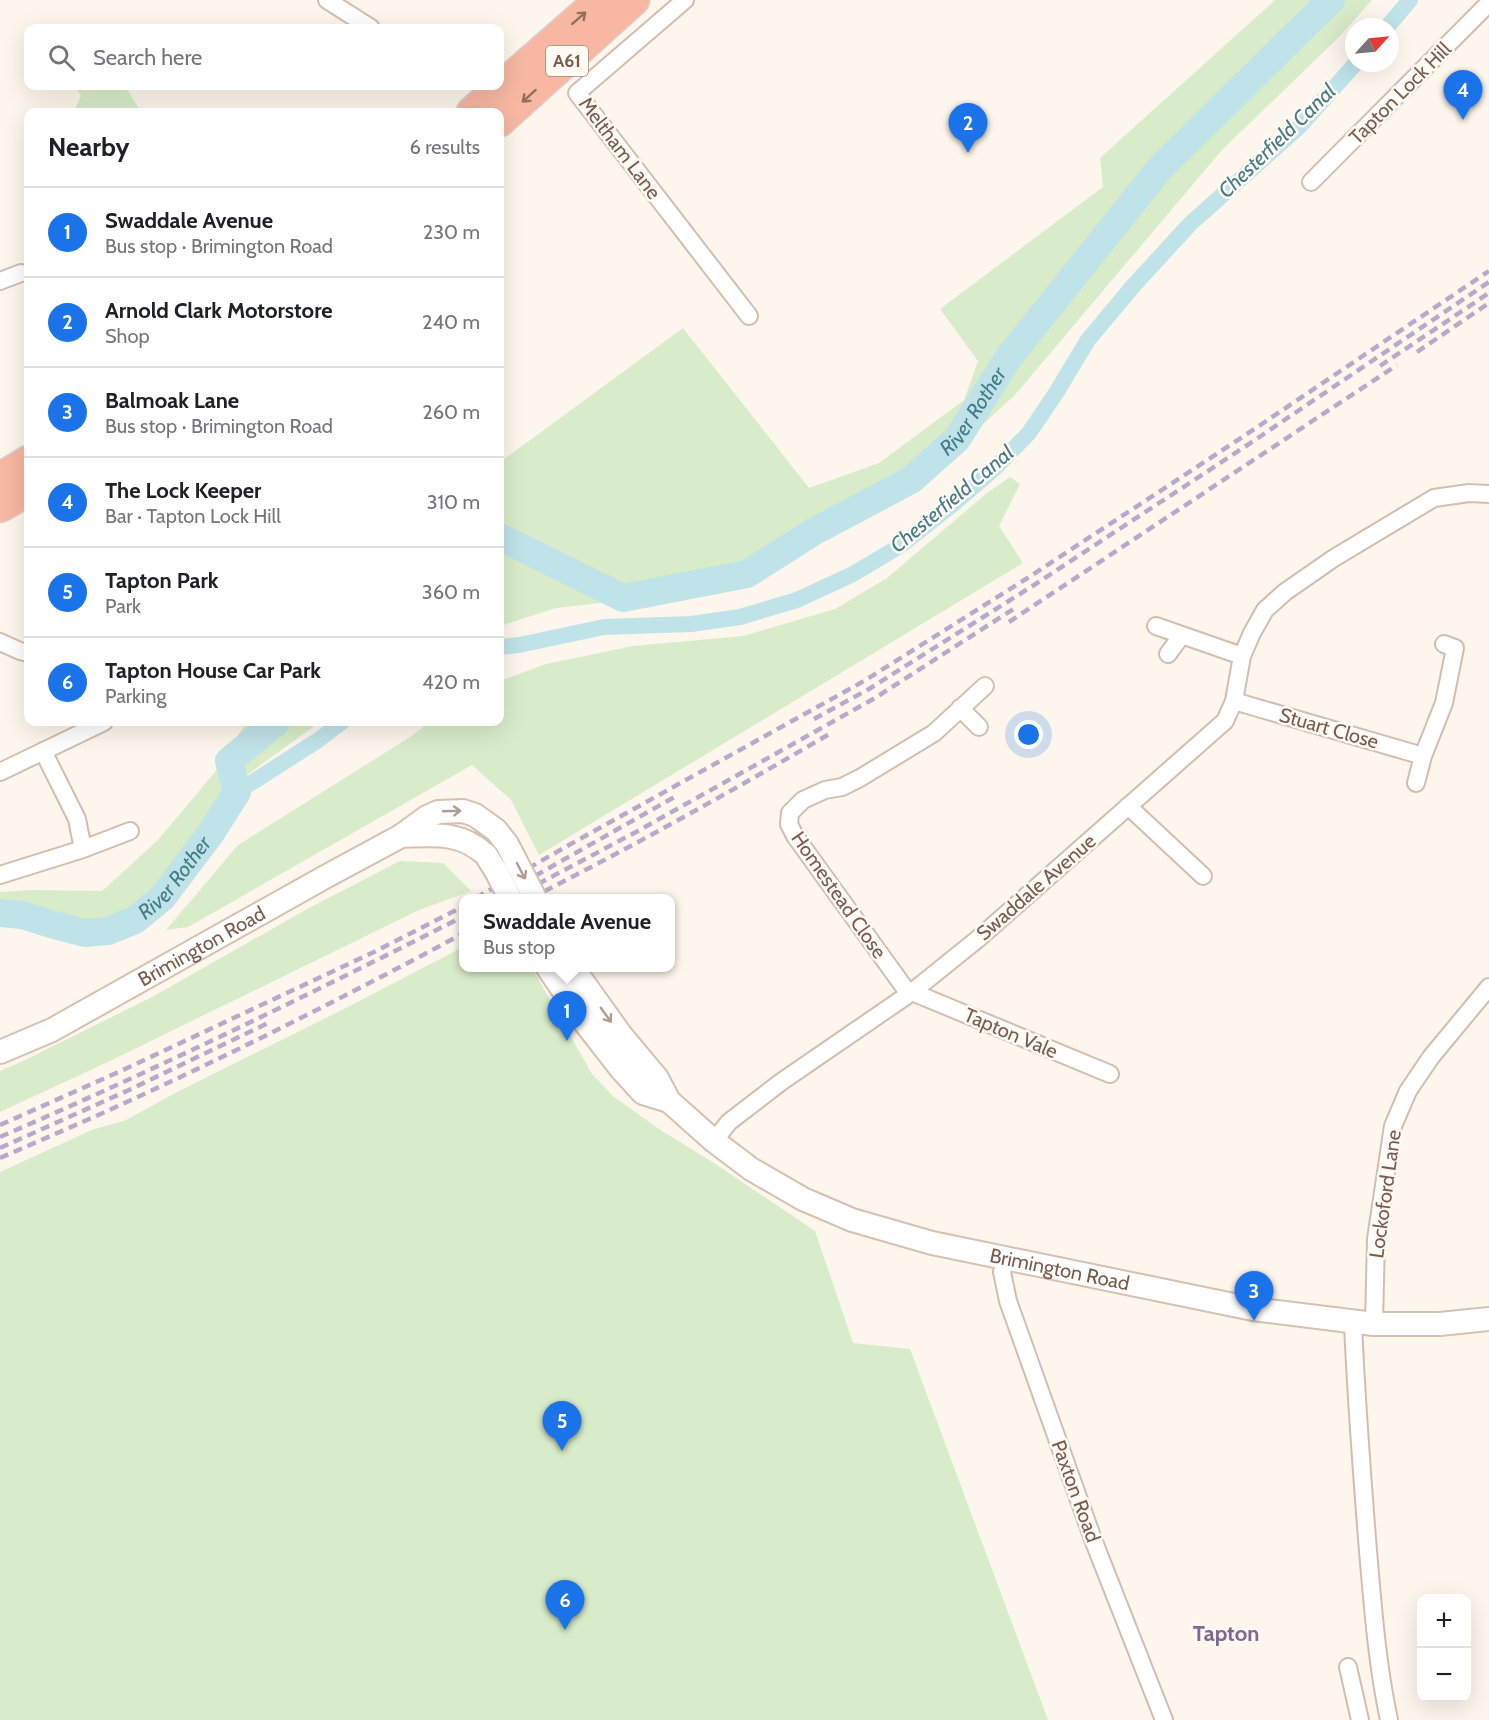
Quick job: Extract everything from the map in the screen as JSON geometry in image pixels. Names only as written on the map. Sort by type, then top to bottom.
[{"type":"highway","name":"A61","points":[[504,84],[600,0]]},
{"type":"highway","name":"A61","points":[[504,117],[634,0]]},
{"type":"highway","name":"A61","points":[[477,108],[497,90]]},
{"type":"highway","points":[[0,478],[24,463]]},
{"type":"highway","points":[[0,507],[24,493]]},
{"type":"main road","name":"Brimington Road","points":[[0,1052],[52,1030],[401,836],[432,814],[463,811],[489,823],[507,844],[533,894]]},
{"type":"main road","name":"Brimington Road","points":[[401,836],[436,835],[464,840],[486,855],[508,894]]},
{"type":"main road","name":"Brimington Road","points":[[551,972],[621,1070],[643,1093],[669,1101]]},
{"type":"main road","name":"Brimington Road","points":[[576,972],[621,1035],[657,1078],[669,1101],[714,1141],[751,1169],[803,1199],[852,1220],[932,1243],[1253,1308],[1364,1323],[1440,1324],[1489,1319]]},
{"type":"street","points":[[327,0],[365,24]]},
{"type":"street","name":"Meltham Lane","points":[[685,0],[577,93],[749,316]]},
{"type":"street","name":"Tapton Lock Hill","points":[[1311,182],[1489,3]]},
{"type":"street","points":[[0,281],[21,273]]},
{"type":"street","name":"Swaddale Avenue","points":[[714,1141],[729,1122],[781,1082],[911,993],[979,938],[1225,721],[1234,701],[1242,656],[1252,633],[1265,610],[1285,592],[1334,558],[1434,498],[1468,493],[1489,494]]},
{"type":"street","points":[[1156,626],[1242,656]]},
{"type":"street","points":[[1168,654],[1182,635]]},
{"type":"street","points":[[0,642],[24,651]]},
{"type":"street","points":[[1416,783],[1423,756],[1444,703],[1455,648],[1444,645]]},
{"type":"street","name":"Homestead Close","points":[[911,993],[795,836],[789,824],[790,813],[802,800],[825,790],[842,787],[905,752],[934,733],[985,686]]},
{"type":"street","name":"Stuart Close","points":[[1234,701],[1423,756]]},
{"type":"street","points":[[960,708],[979,727]]},
{"type":"street","points":[[0,772],[96,726]]},
{"type":"street","points":[[43,751],[77,819],[83,849]]},
{"type":"street","points":[[1128,806],[1203,876]]},
{"type":"street","points":[[0,875],[83,849],[130,831]]},
{"type":"street","name":"Lockoford Lane","points":[[1389,1720],[1375,1630],[1357,1415],[1364,1323],[1393,1126],[1408,1091],[1431,1057],[1489,987]]},
{"type":"street","name":"Tapton Vale","points":[[911,993],[1110,1074]]},
{"type":"street","name":"Paxton Road","points":[[1006,1258],[1002,1272],[1008,1301],[1094,1542],[1164,1720]]},
{"type":"street","points":[[1348,1667],[1360,1720]]},
{"type":"green space","points":[[1275,0],[1372,0],[1356,18],[1345,18],[1345,30],[1338,38],[1222,150],[1014,396],[917,484],[764,564],[627,600],[556,608],[504,625],[504,459],[683,328],[809,488],[879,463],[964,400],[978,361],[940,309],[1103,187],[1100,158]]},
{"type":"green space","points":[[77,90],[127,90],[139,108],[75,108],[81,96]]},
{"type":"green space","points":[[1010,477],[1020,484],[999,526],[1023,563],[539,855],[511,800],[472,765],[188,927],[166,930],[238,845],[425,726],[504,726],[504,680],[546,664],[633,646],[743,636],[835,609],[887,578],[987,493]]},
{"type":"green space","points":[[244,726],[314,726],[244,777],[182,860],[134,911],[88,923],[30,908],[0,906],[0,892],[102,891],[158,840],[215,772]]},
{"type":"green space","points":[[400,861],[443,863],[471,891],[419,910],[110,1061],[0,1112],[0,1071],[152,997],[309,908]]},
{"type":"green space","points":[[459,949],[459,972],[534,972],[592,1074],[613,1096],[659,1129],[815,1231],[853,1343],[910,1349],[1048,1720],[0,1720],[0,1172],[94,1129],[124,1121]]},
{"type":"waterway","name":"River Rother","points":[[504,539],[623,598],[747,574],[813,532],[911,480],[957,439],[1009,357],[1161,167],[1331,0]]},
{"type":"waterway","name":"Chesterfield Canal","points":[[1395,18],[1410,0]]},
{"type":"waterway","name":"Chesterfield Canal","points":[[504,647],[604,627],[691,624],[740,617],[797,600],[853,574],[900,546],[994,469],[1029,433],[1088,340],[1134,285],[1191,223],[1300,126],[1348,72]]},
{"type":"waterway","name":"River Rother","points":[[0,913],[22,915],[85,933],[108,931],[135,920],[162,898],[211,833],[237,792],[229,761],[271,726]]},
{"type":"waterway","name":"Chesterfield Canal","points":[[237,792],[337,726]]},
{"type":"railway","points":[[483,894],[864,681],[1026,579],[1241,438],[1489,271]]},
{"type":"railway","points":[[814,719],[869,689],[1031,587],[1246,446],[1489,282]]},
{"type":"railway","points":[[1380,366],[1489,293]]},
{"type":"railway","points":[[1417,352],[1489,303]]},
{"type":"railway","points":[[1009,622],[1397,365]]},
{"type":"railway","points":[[538,884],[636,832],[875,698],[1015,608]]},
{"type":"railway","points":[[539,894],[682,818],[831,733]]},
{"type":"railway","points":[[503,894],[678,795]]},
{"type":"railway","points":[[0,1125],[374,952],[459,909]]},
{"type":"railway","points":[[0,1137],[234,1030],[459,919]]},
{"type":"railway","points":[[0,1158],[214,1061],[459,936]]},
{"type":"railway","points":[[0,1148],[129,1090],[268,1023]]},
{"type":"place","name":"The Lock Keeper","points":[[1463,120]]},
{"type":"place","name":"Arnold Clark Motorstore","points":[[968,153]]},
{"type":"place","name":"Swaddale Avenue","points":[[567,1041]]},
{"type":"place","name":"Balmoak Lane","points":[[1254,1321]]},
{"type":"place","name":"Tapton Park","points":[[562,1451]]},
{"type":"place","name":"Tapton House Car Park","points":[[565,1630]]},
{"type":"district","name":"Tapton","points":[[1226,1633]]}]
